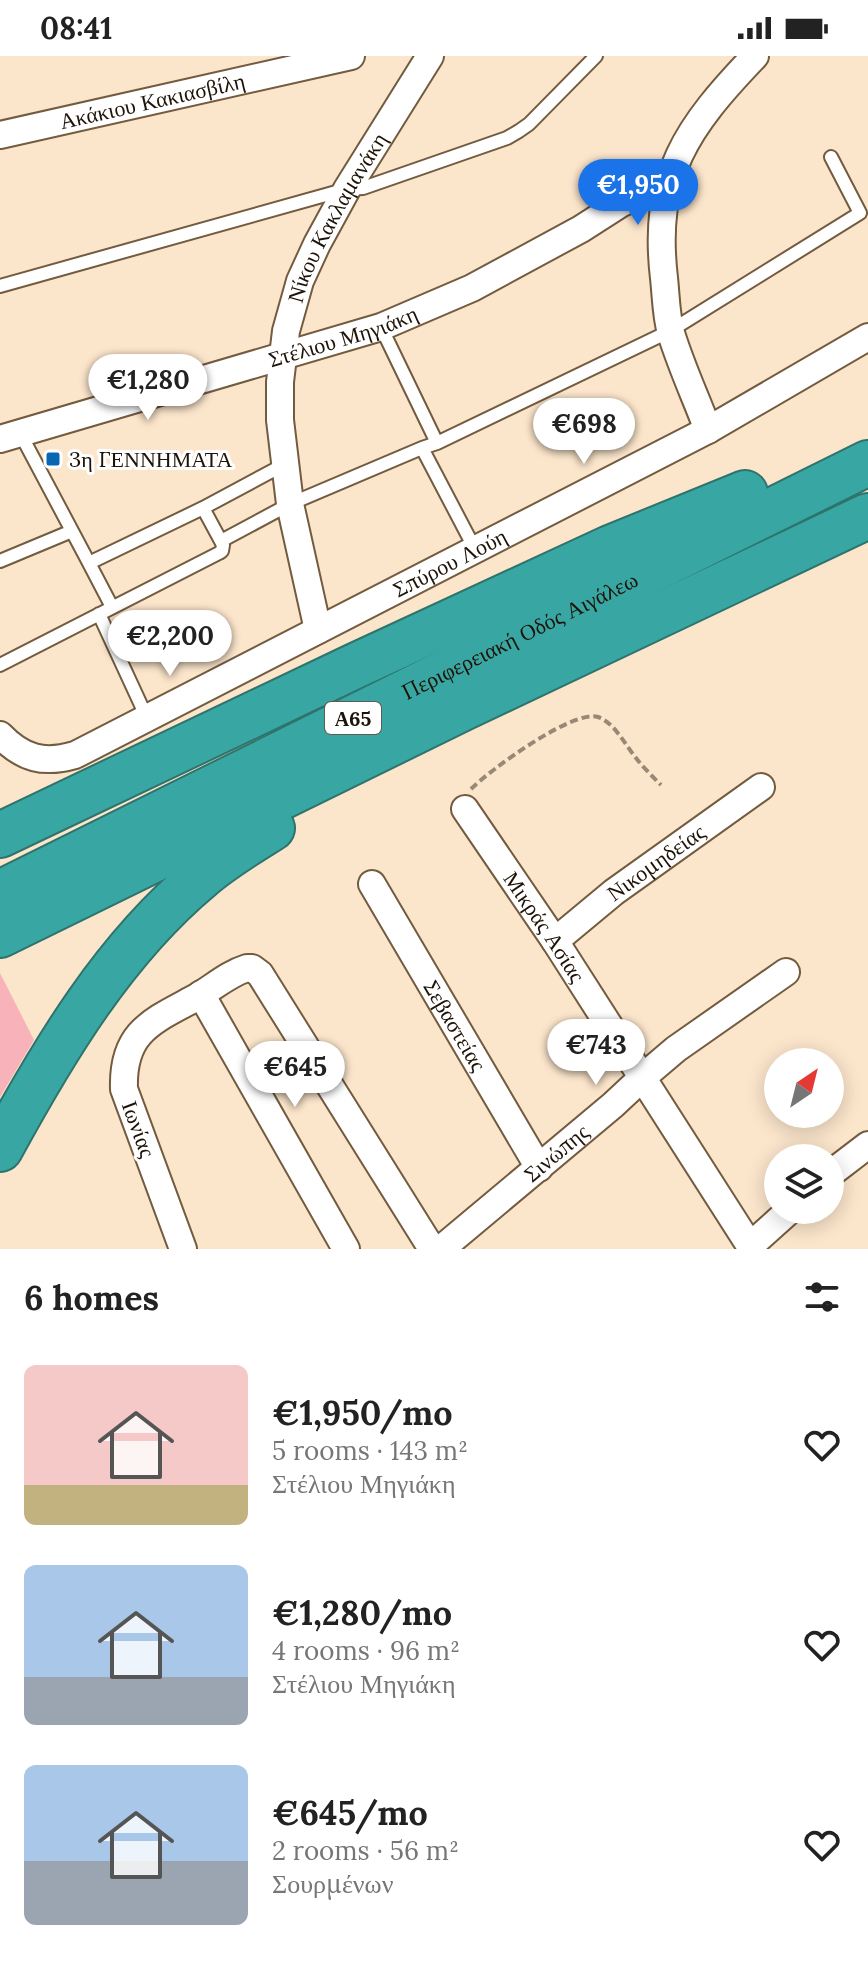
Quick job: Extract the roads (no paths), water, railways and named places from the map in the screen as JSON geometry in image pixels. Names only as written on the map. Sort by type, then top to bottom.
[{"type":"highway","points":[[0,835],[610,548],[827,461],[868,452]]},
{"type":"highway","name":"Περιφερειακή Οδός Αιγάλεω","points":[[0,893],[868,463]]},
{"type":"highway","name":"Περιφερειακή Οδός Αιγάλεω","points":[[0,935],[463,708],[868,516]]},
{"type":"highway","points":[[0,1149],[56,1050],[94,994],[168,907],[201,876],[239,848],[401,757],[463,708]]},
{"type":"street","name":"Ακάκιου Κακιασβίλη","points":[[0,135],[351,56]]},
{"type":"street","name":"Νίκου Κακλαμανάκη","points":[[318,630],[290,504],[280,420],[282,356],[289,319],[300,281],[317,244],[347,189],[430,56]]},
{"type":"street","points":[[708,430],[670,331],[663,267],[663,207],[667,186],[681,151],[721,93],[755,56]]},
{"type":"street","name":"Στέλιου Μηγιάκη","points":[[10,436],[381,327],[472,288],[581,229],[620,204],[647,191],[667,186]]},
{"type":"street","name":"Σπύρου Λούη","points":[[0,735],[22,754],[40,759],[57,760],[75,755],[708,430],[868,337]]},
{"type":"street","name":"Νικομηδείας","points":[[555,941],[614,892],[761,787]]},
{"type":"street","name":"Μικράς Ασίας","points":[[465,809],[555,941],[751,1247]]},
{"type":"street","name":"Σεβαστείας","points":[[372,884],[539,1168]]},
{"type":"street","name":"Ιωνίας","points":[[183,1249],[124,1089],[124,1073],[131,1048],[148,1025],[241,969],[252,968],[260,974],[432,1249]]},
{"type":"street","name":"Σινώπης","points":[[441,1249],[643,1077],[714,1021],[786,972]]},
{"type":"street","points":[[201,994],[346,1249]]},
{"type":"street","points":[[844,1163],[868,1145]]},
{"type":"street","points":[[751,1247],[775,1224]]},
{"type":"lane","points":[[0,286],[347,189],[363,188],[507,138],[529,124],[596,56]]},
{"type":"lane","points":[[221,541],[290,504],[437,443],[670,331],[860,213],[831,157]]},
{"type":"lane","points":[[381,327],[437,443]]},
{"type":"lane","points":[[10,436],[72,531],[112,607]]},
{"type":"lane","points":[[422,448],[476,551]]},
{"type":"lane","points":[[89,563],[287,463]]},
{"type":"lane","points":[[0,665],[219,553],[224,547],[203,508]]},
{"type":"lane","points":[[0,561],[72,531]]},
{"type":"lane","points":[[99,614],[147,718]]},
{"type":"place","name":"3η ΓΕΝΝΗΜΑΤΑ","points":[[53,459]]}]
